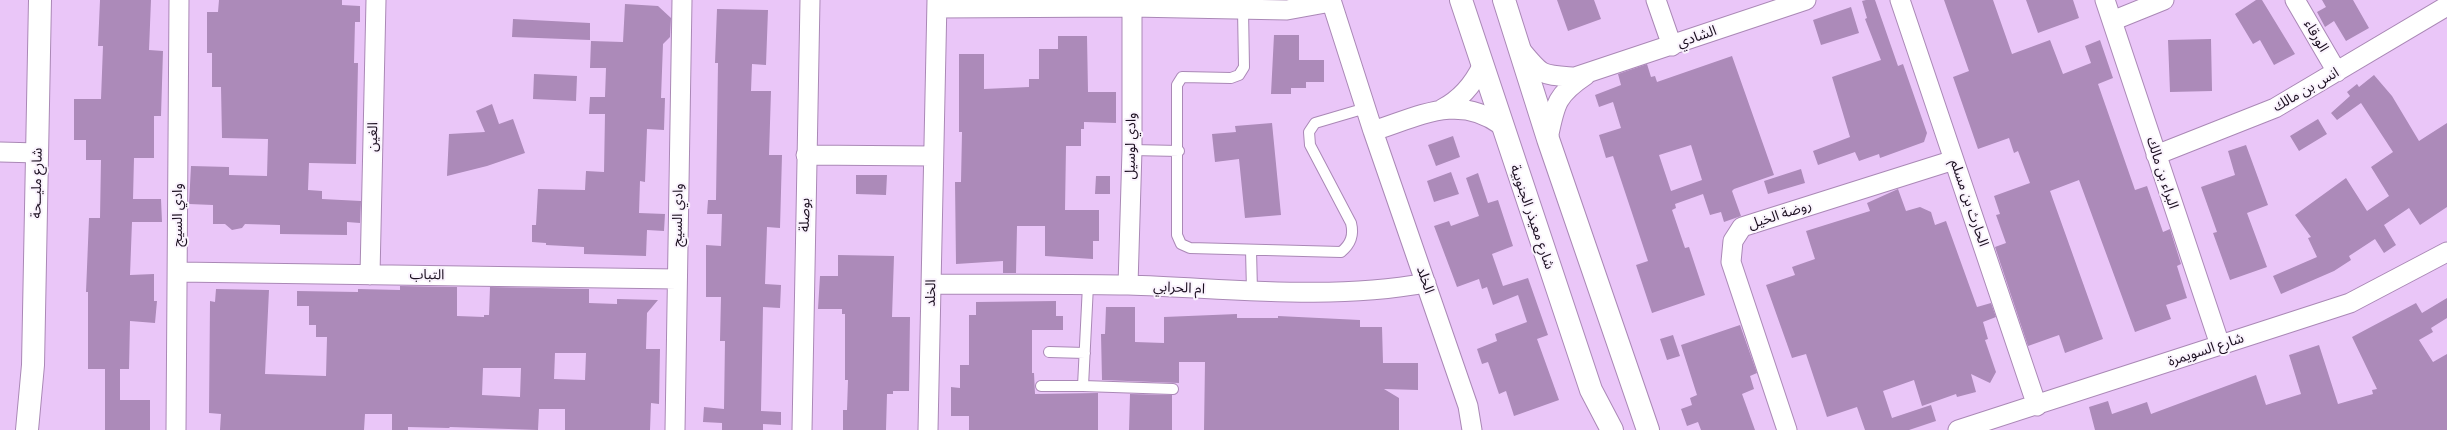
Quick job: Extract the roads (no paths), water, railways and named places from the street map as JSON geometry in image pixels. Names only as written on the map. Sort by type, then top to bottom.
[{"type":"street","name":"شارع مليــحة","points":[[27,430],[33,365],[40,0]]},
{"type":"street","name":"وادي السيج","points":[[176,430],[179,0]]},
{"type":"street","name":"الغين","points":[[370,274],[376,0]]},
{"type":"street","name":"وادي السيج","points":[[676,430],[682,0]]},
{"type":"street","name":"بوصلة","points":[[802,430],[810,0]]},
{"type":"street","name":"شارع معيذر الجنوبية","points":[[1461,0],[1501,124],[1591,390],[1612,430]]},
{"type":"street","points":[[1504,0],[1548,139],[1648,430]]},
{"type":"street","points":[[1656,0],[1672,46]]},
{"type":"street","name":"الشادي","points":[[1520,48],[1539,71],[1548,76],[1575,77],[1672,46],[1806,0]]},
{"type":"street","name":"الحارث بن مسلم","points":[[1900,0],[2037,406]]},
{"type":"street","name":"البراء بن مالك","points":[[2105,0],[2220,345]]},
{"type":"street","points":[[2112,21],[2164,0]]},
{"type":"street","name":"الورقاء","points":[[2295,0],[2337,72]]},
{"type":"street","points":[[937,4],[1287,10],[1331,1]]},
{"type":"street","name":"الخلد","points":[[1331,1],[1373,131],[1468,406],[1472,430]]},
{"type":"street","name":"الخلد","points":[[928,430],[932,156],[937,4]]},
{"type":"street","name":"انس بن مالك","points":[[2156,155],[2275,108],[2447,6]]},
{"type":"street","name":"وادي لوسيل","points":[[1128,285],[1132,150],[1132,7]]},
{"type":"street","points":[[1373,131],[1442,109],[1462,96],[1477,77],[1482,66]]},
{"type":"street","name":"الشادي","points":[[1548,139],[1554,110],[1559,98],[1568,87],[1587,74]]},
{"type":"street","points":[[1442,109],[1467,109],[1491,117],[1501,124]]},
{"type":"street","points":[[0,152],[38,153]]},
{"type":"street","points":[[806,155],[932,156]]},
{"type":"street","name":"روضة الخيل","points":[[1787,430],[1731,262],[1733,242],[1742,227],[1954,160]]},
{"type":"street","name":"شارع السويمرة","points":[[1962,430],[2350,303],[2447,252]]},
{"type":"street","name":"التباب","points":[[178,272],[677,279]]},
{"type":"street","name":"ام الحرابي","points":[[931,284],[1128,285],[1252,291],[1358,292],[1386,291],[1426,283]]},
{"type":"street","name":"شارع مليــحة","points":[[33,365],[38,387],[41,430]]},
{"type":"lane","points":[[1244,10],[1244,67],[1240,75],[1231,78],[1182,77],[1177,85],[1177,235],[1181,244],[1190,248],[1341,252],[1348,246],[1353,233],[1351,223],[1310,145],[1309,132],[1316,123],[1366,108]]},
{"type":"lane","points":[[1132,150],[1178,151]]},
{"type":"lane","points":[[1251,250],[1252,291]]},
{"type":"lane","points":[[1083,386],[1088,285]]},
{"type":"lane","points":[[1049,352],[1085,353]]},
{"type":"lane","points":[[1041,386],[1173,389]]}]
